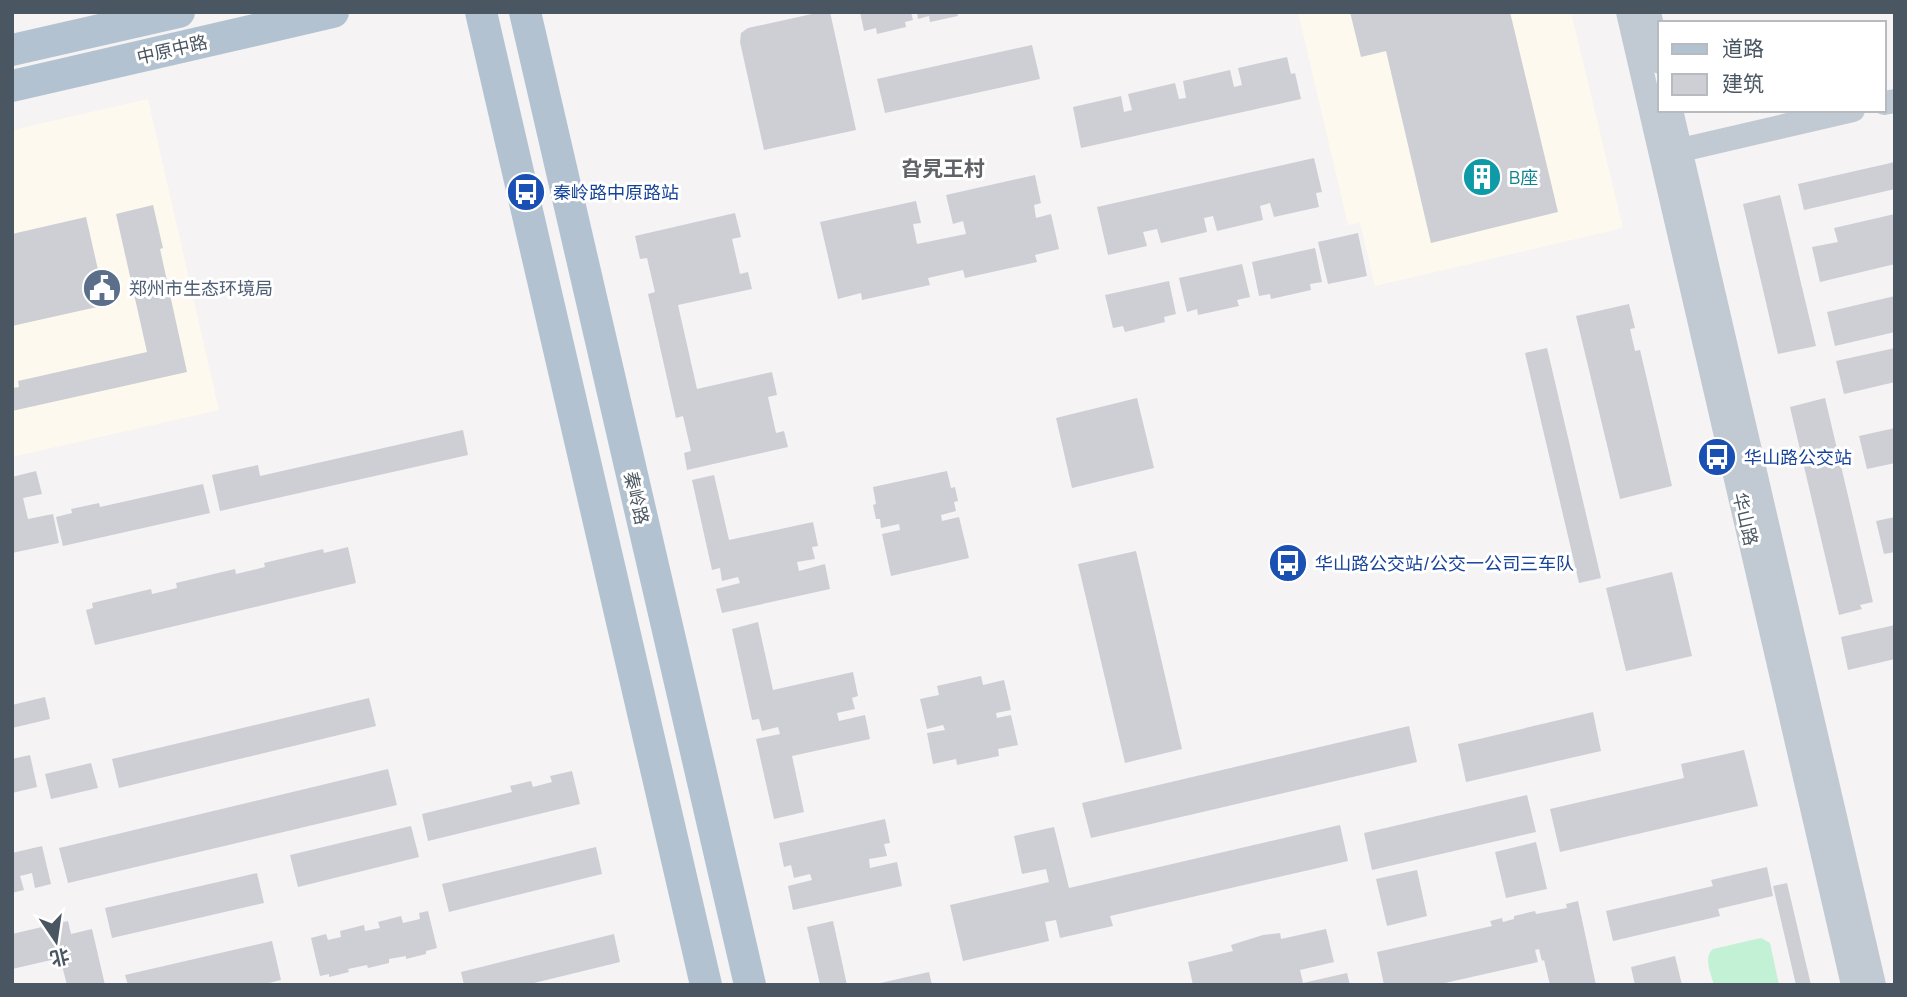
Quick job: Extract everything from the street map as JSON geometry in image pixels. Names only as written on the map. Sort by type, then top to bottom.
[{"type":"main road","name":"中原中路","points":[[12,50],[179,12]]},
{"type":"main road","name":"中原中路","points":[[12,86],[332,12]]},
{"type":"main road","points":[[481,12],[706,985]]},
{"type":"main road","name":"秦岭路","points":[[525,12],[750,985]]},
{"type":"street","name":"华山路","points":[[1628,12],[1853,985]]},
{"type":"street","points":[[1649,12],[1658,53]]},
{"type":"street","name":"华山路","points":[[1672,112],[1874,985]]},
{"type":"street","points":[[1681,150],[1844,112]]},
{"type":"shaded area","points":[[1298,12],[1571,12],[1623,228],[1375,286],[1360,223],[1348,225]]},
{"type":"shaded area","name":"郑州市生态环境局","points":[[148,99],[219,410],[12,457],[12,130]]},
{"type":"green space","points":[[1761,938],[1770,943],[1779,985],[1714,985],[1708,961],[1713,949]]},
{"type":"building","points":[[830,12],[856,130],[764,150],[740,42],[741,33],[748,28]]},
{"type":"building","points":[[860,12],[911,12],[913,20],[905,22],[906,27],[877,34],[876,28],[864,31]]},
{"type":"building","points":[[917,12],[957,12],[958,16],[930,22],[929,16],[918,19]]},
{"type":"building","points":[[1350,12],[1510,12],[1558,212],[1431,243],[1386,51],[1361,57]]},
{"type":"building","points":[[1032,45],[1040,79],[885,113],[877,79]]},
{"type":"building","points":[[1287,57],[1291,74],[1295,73],[1301,99],[1081,148],[1073,107],[1121,96],[1124,112],[1132,110],[1128,94],[1175,83],[1179,99],[1186,98],[1183,81],[1230,70],[1234,87],[1242,85],[1238,68]]},
{"type":"building","points":[[1314,158],[1322,192],[1316,193],[1319,207],[1274,217],[1270,203],[1260,206],[1263,220],[1217,231],[1213,216],[1204,218],[1207,232],[1161,243],[1157,229],[1143,232],[1147,246],[1108,255],[1097,207]]},
{"type":"building","points":[[1895,162],[1895,189],[1804,210],[1798,184]]},
{"type":"building","points":[[1035,175],[1041,203],[1034,205],[1036,218],[1051,214],[1059,249],[1035,255],[1037,262],[965,278],[963,270],[928,278],[930,285],[862,300],[861,293],[838,299],[820,222],[916,201],[921,223],[913,224],[917,244],[966,234],[963,221],[953,224],[946,195]]},
{"type":"building","points":[[1780,195],[1816,346],[1778,354],[1743,204]]},
{"type":"building","points":[[153,205],[187,372],[12,411],[12,388],[19,387],[18,381],[147,352],[116,214]]},
{"type":"building","points":[[735,213],[741,237],[732,239],[740,274],[748,272],[752,289],[678,305],[697,389],[772,372],[777,395],[768,397],[776,433],[784,431],[788,447],[687,470],[684,453],[691,451],[683,416],[676,418],[648,294],[655,292],[647,258],[640,259],[635,236]]},
{"type":"building","points":[[1895,214],[1895,264],[1820,282],[1812,247],[1838,242],[1834,228]]},
{"type":"building","points":[[86,217],[106,305],[12,326],[12,234]]},
{"type":"building","points":[[1358,233],[1367,276],[1328,284],[1318,242]]},
{"type":"building","points":[[1315,248],[1322,282],[1310,284],[1311,290],[1271,299],[1270,294],[1259,296],[1252,262]]},
{"type":"building","points":[[1242,264],[1250,297],[1237,300],[1239,306],[1198,315],[1197,309],[1187,312],[1179,278]]},
{"type":"building","points":[[1169,281],[1176,314],[1164,317],[1165,322],[1125,332],[1123,326],[1113,328],[1105,295]]},
{"type":"building","points":[[1895,296],[1895,332],[1835,346],[1827,312]]},
{"type":"building","points":[[1629,304],[1635,328],[1630,329],[1635,351],[1640,350],[1672,486],[1620,499],[1576,316]]},
{"type":"building","points":[[1547,348],[1601,578],[1579,583],[1525,353]]},
{"type":"building","points":[[1895,348],[1895,382],[1844,394],[1836,361]]},
{"type":"building","points":[[1137,398],[1154,468],[1072,488],[1056,418]]},
{"type":"building","points":[[1825,398],[1873,602],[1860,605],[1862,609],[1839,615],[1790,407]]},
{"type":"building","points":[[1895,428],[1895,463],[1867,469],[1859,436]]},
{"type":"building","points":[[463,430],[468,455],[220,511],[212,475],[258,465],[260,476]]},
{"type":"building","points":[[36,471],[42,494],[23,498],[28,519],[53,514],[59,543],[12,553],[12,477]]},
{"type":"building","points":[[947,471],[958,501],[954,502],[956,511],[941,515],[942,521],[959,517],[969,558],[891,576],[882,534],[900,530],[899,524],[881,528],[873,505],[876,504],[873,487]]},
{"type":"building","points":[[714,475],[729,540],[813,522],[818,546],[812,547],[815,559],[797,562],[799,571],[825,564],[830,589],[722,613],[716,589],[740,583],[738,577],[722,581],[720,568],[712,570],[692,480]]},
{"type":"building","points":[[203,484],[210,513],[63,546],[56,517],[72,513],[71,509],[99,503],[100,507]]},
{"type":"building","points":[[1895,517],[1895,552],[1884,554],[1876,521]]},
{"type":"building","points":[[348,547],[356,583],[95,645],[86,610],[93,608],[92,603],[151,589],[152,594],[177,588],[176,583],[235,569],[236,574],[265,567],[264,563],[323,549],[324,553]]},
{"type":"building","points":[[1136,551],[1182,749],[1125,763],[1078,564]]},
{"type":"building","points":[[1672,572],[1692,656],[1626,671],[1606,588]]},
{"type":"building","points":[[758,622],[773,690],[853,672],[858,696],[852,698],[855,709],[837,713],[839,721],[865,715],[870,739],[792,756],[804,812],[774,819],[756,739],[780,734],[778,727],[762,731],[759,719],[752,720],[732,629]]},
{"type":"building","points":[[1895,625],[1895,659],[1848,670],[1841,637]]},
{"type":"building","points":[[981,676],[983,685],[1004,680],[1011,710],[996,713],[997,718],[1011,715],[1018,745],[998,749],[999,756],[957,765],[956,759],[933,764],[927,733],[945,730],[943,725],[927,729],[920,699],[939,695],[937,686]]},
{"type":"building","points":[[45,697],[50,719],[12,728],[12,705]]},
{"type":"building","points":[[369,698],[376,726],[119,788],[112,759]]},
{"type":"building","points":[[1593,712],[1601,751],[1466,782],[1458,744]]},
{"type":"building","points":[[1409,726],[1417,762],[1091,838],[1082,803]]},
{"type":"building","points":[[1744,750],[1758,806],[1560,852],[1550,809],[1684,778],[1681,764]]},
{"type":"building","points":[[30,755],[37,787],[12,793],[12,759]]},
{"type":"building","points":[[91,763],[98,788],[51,799],[45,774]]},
{"type":"building","points":[[388,769],[397,805],[68,883],[59,848]]},
{"type":"building","points":[[572,771],[580,804],[428,841],[422,814],[512,792],[510,786],[531,781],[533,787],[552,782],[550,776]]},
{"type":"building","points":[[1527,795],[1536,832],[1372,870],[1364,833]]},
{"type":"building","points":[[885,819],[890,843],[884,844],[887,856],[869,859],[870,868],[897,862],[902,886],[793,910],[788,886],[812,880],[810,874],[794,878],[791,865],[784,867],[779,843]]},
{"type":"building","points":[[1340,825],[1348,861],[1110,916],[1113,926],[1060,938],[1056,920],[1045,922],[1049,941],[963,961],[950,905],[1049,882],[1046,869],[1022,874],[1014,836],[1054,827],[1069,888]]},
{"type":"building","points":[[411,826],[419,857],[298,887],[290,855]]},
{"type":"building","points":[[1536,842],[1547,889],[1506,898],[1495,852]]},
{"type":"building","points":[[42,846],[51,884],[35,888],[32,873],[20,876],[24,890],[12,893],[12,853]]},
{"type":"building","points":[[596,847],[602,874],[449,912],[442,884]]},
{"type":"building","points":[[1767,867],[1773,896],[1718,909],[1720,916],[1613,941],[1606,911],[1713,886],[1711,880]]},
{"type":"building","points":[[1417,870],[1427,916],[1387,926],[1376,879]]},
{"type":"building","points":[[257,873],[264,903],[112,938],[105,908]]},
{"type":"building","points":[[1787,883],[1811,985],[1796,985],[1773,886]]},
{"type":"building","points":[[1578,901],[1596,985],[1550,985],[1539,949],[1535,950],[1538,962],[1436,985],[1384,985],[1377,952],[1492,926],[1490,921],[1502,918],[1503,922],[1535,911],[1536,914],[1567,908],[1566,904]]},
{"type":"building","points":[[428,911],[437,948],[406,959],[406,956],[389,959],[389,963],[348,969],[349,972],[329,977],[329,974],[320,976],[311,938],[326,934],[328,940],[341,937],[340,931],[364,925],[365,931],[380,928],[378,922],[401,916],[403,923],[420,919],[419,913]]},
{"type":"building","points":[[68,921],[71,934],[92,929],[105,985],[67,985],[60,958],[12,969],[12,934]]},
{"type":"building","points":[[833,921],[847,985],[820,985],[807,927]]},
{"type":"building","points":[[1326,929],[1334,962],[1300,970],[1303,983],[1347,973],[1350,985],[1193,985],[1188,962],[1233,951],[1231,945],[1263,935],[1280,933],[1281,939]]},
{"type":"building","points":[[614,934],[620,962],[526,985],[464,985],[461,972]]},
{"type":"building","points":[[272,941],[281,980],[261,985],[128,985],[125,975]]},
{"type":"building","points":[[1675,956],[1682,985],[1635,985],[1631,967]]},
{"type":"building","points":[[929,972],[932,985],[876,985],[876,984]]},
{"type":"place","name":"B座","points":[[1482,177]]},
{"type":"place","name":"秦岭路中原路站","points":[[526,192]]},
{"type":"place","name":"郑州市生态环境局","points":[[102,288]]},
{"type":"place","name":"华山路公交站","points":[[1717,457]]},
{"type":"place","name":"华山路公交站/公交一公司三车队","points":[[1288,563]]},
{"type":"district","name":"旮旯王村","points":[[943,168]]}]
